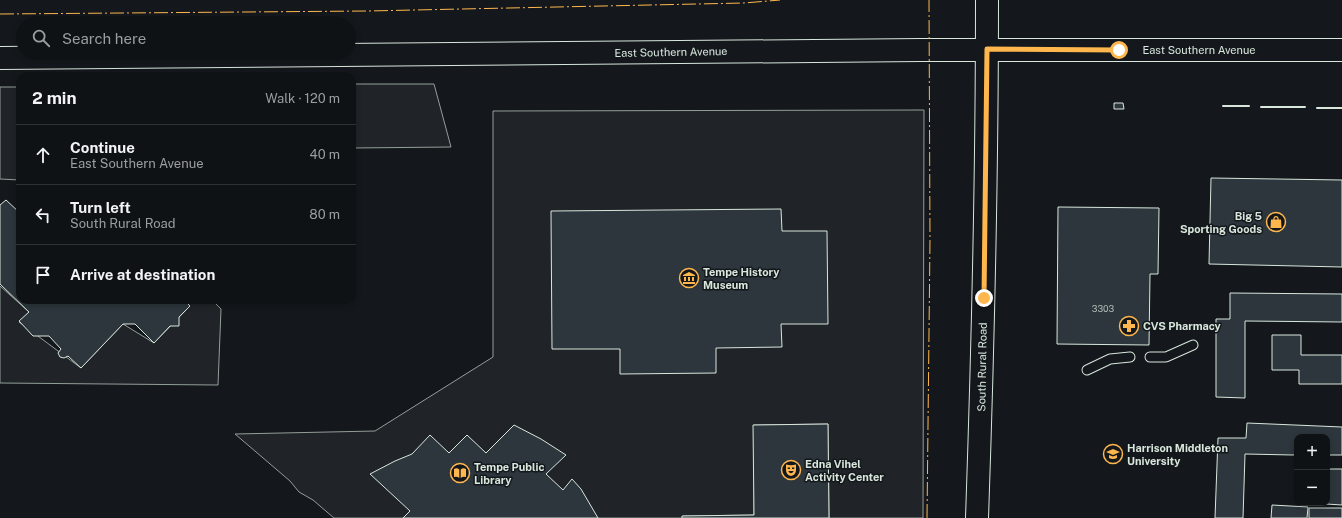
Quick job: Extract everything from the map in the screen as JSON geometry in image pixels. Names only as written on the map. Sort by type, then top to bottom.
[{"type":"main road","name":"South Rural Road","points":[[977,518],[982,369],[987,0]]},
{"type":"main road","name":"East Southern Avenue","points":[[356,55],[987,49],[1342,50]]},
{"type":"main road","name":"East Southern Avenue","points":[[0,58],[16,58]]},
{"type":"lane","points":[[1150,357],[1166,357],[1193,345]]},
{"type":"lane","points":[[1087,370],[1110,359],[1130,357]]},
{"type":"shaded area","points":[[356,84],[434,84],[451,147],[356,148]]},
{"type":"shaded area","points":[[0,87],[16,87],[16,180],[0,179]]},
{"type":"shaded area","points":[[924,110],[923,518],[829,518],[828,424],[754,425],[754,515],[683,516],[682,518],[334,518],[313,500],[299,492],[290,481],[235,434],[375,431],[493,357],[493,111]]},
{"type":"shaded area","points":[[0,286],[16,300],[16,304],[20,304],[29,312],[19,322],[81,368],[123,324],[154,343],[190,306],[188,304],[216,304],[221,309],[218,385],[0,383]]},
{"type":"building","points":[[1114,103],[1123,103],[1124,109],[1114,109]]},
{"type":"building","name":"Big 5 Sporting Goods","points":[[1211,178],[1342,180],[1342,267],[1209,264]]},
{"type":"building","points":[[6,200],[16,209],[16,299],[0,284],[0,205]]},
{"type":"building","name":"CVS Pharmacy","points":[[1058,207],[1159,208],[1158,274],[1150,274],[1149,345],[1057,344]]},
{"type":"building","name":"Tempe History Museum","points":[[781,209],[782,231],[827,231],[828,324],[781,324],[782,347],[716,348],[716,373],[620,374],[620,349],[552,349],[551,211]]},
{"type":"building","points":[[1230,293],[1342,294],[1342,322],[1245,321],[1245,398],[1216,397],[1216,319],[1230,319]]},
{"type":"building","points":[[21,304],[188,304],[190,306],[179,317],[179,326],[170,326],[154,343],[135,324],[123,324],[81,368],[68,356],[64,358],[60,357],[58,353],[61,349],[49,336],[33,336],[19,321],[29,312]]},
{"type":"building","points":[[1272,335],[1301,335],[1301,355],[1342,355],[1342,384],[1299,384],[1299,370],[1272,370]]},
{"type":"building","points":[[1247,423],[1342,427],[1342,455],[1330,455],[1330,434],[1294,434],[1293,455],[1245,454],[1243,518],[1215,518],[1218,438],[1246,438]]},
{"type":"building","name":"Edna Vihel Activity Center","points":[[828,424],[829,518],[682,518],[682,516],[754,515],[753,425]]},
{"type":"building","name":"Tempe Public Library","points":[[514,425],[541,439],[566,455],[546,474],[563,490],[572,479],[581,489],[598,518],[403,518],[410,511],[370,474],[412,454],[430,435],[449,453],[467,435],[486,453]]},
{"type":"building","points":[[1330,469],[1342,469],[1342,505],[1330,504]]},
{"type":"building","points":[[1272,505],[1308,507],[1307,518],[1271,518]]},
{"type":"building","points":[[1309,508],[1342,508],[1342,518],[1309,518]]},
{"type":"wall","points":[[1223,106],[1249,106]]},
{"type":"wall","points":[[1261,107],[1305,107]]},
{"type":"wall","points":[[1317,108],[1342,108]]},
{"type":"power","points":[[0,14],[368,11],[744,3],[780,0]]},
{"type":"power","points":[[927,518],[930,240],[929,0]]},
{"type":"place","name":"Big 5 Sporting Goods","points":[[1276,222]]},
{"type":"place","name":"Tempe History Museum","points":[[689,278]]},
{"type":"place","name":"CVS Pharmacy","points":[[1129,326]]},
{"type":"place","name":"Harrison Middleton University","points":[[1113,454]]},
{"type":"place","name":"Edna Vihel Activity Center","points":[[791,470]]},
{"type":"place","name":"Tempe Public Library","points":[[460,473]]},
{"type":"route","points":[[984,298],[987,49],[1119,50]]}]
